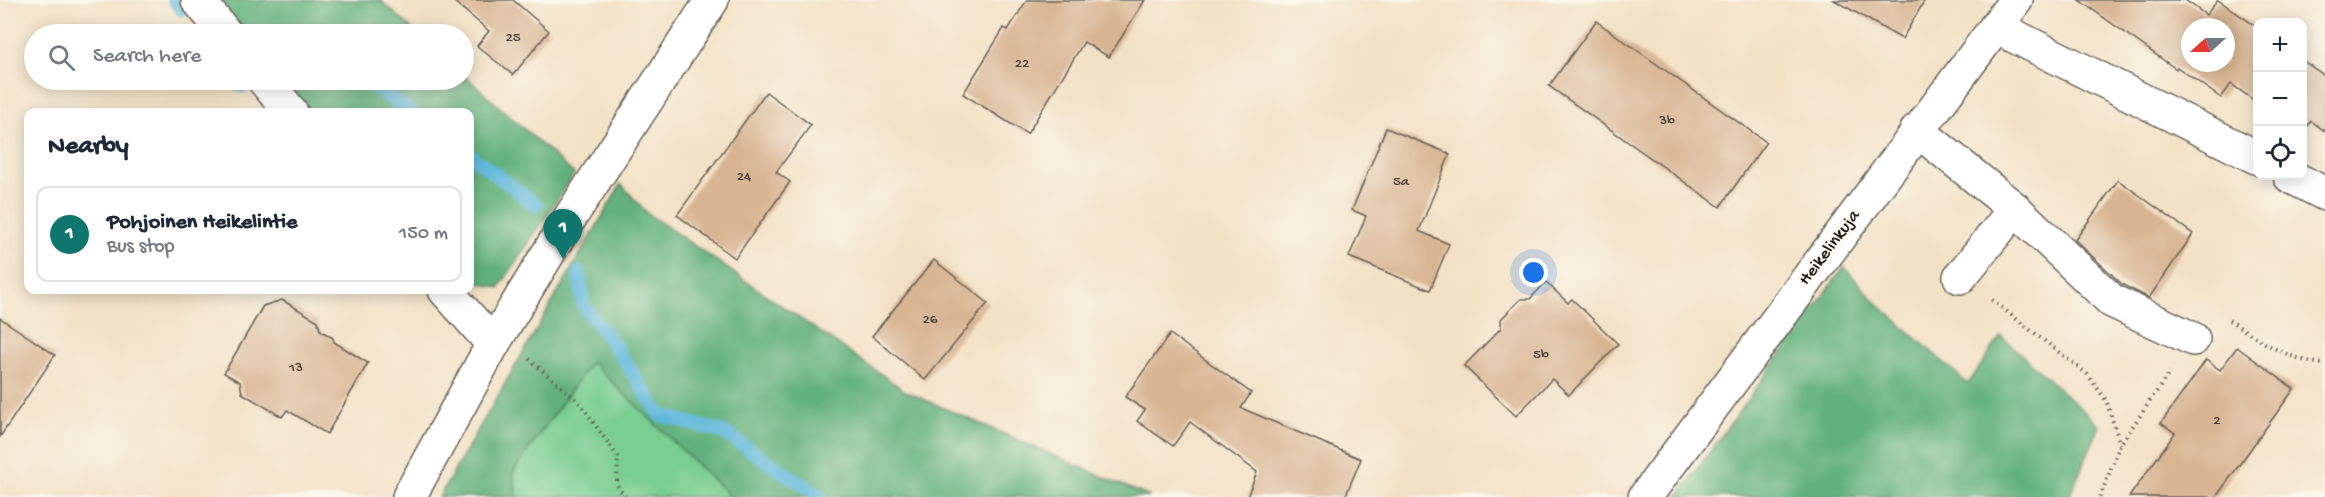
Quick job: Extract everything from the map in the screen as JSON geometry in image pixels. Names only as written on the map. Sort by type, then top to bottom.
[{"type":"street","points":[[198,0],[218,24]]},
{"type":"street","points":[[409,497],[493,344],[571,216],[712,0]]},
{"type":"street","name":"Heikelinkuja","points":[[1646,497],[2016,0]]},
{"type":"street","points":[[1996,27],[2253,156]]},
{"type":"street","points":[[272,90],[288,108]]},
{"type":"street","points":[[1917,130],[2015,209],[2112,301],[2193,339]]},
{"type":"street","points":[[2297,180],[2325,195]]},
{"type":"street","points":[[1960,277],[2015,209]]},
{"type":"street","points":[[449,294],[493,344]]},
{"type":"path","points":[[1960,277],[2087,374],[2106,400],[2120,445]]},
{"type":"path","points":[[493,344],[515,351],[538,365],[579,402],[618,457],[617,485],[625,497]]},
{"type":"green space","points":[[218,0],[380,0],[407,24],[238,24]]},
{"type":"green space","points":[[474,84],[574,174],[499,288],[474,282],[474,108],[308,108],[292,90],[474,90]]},
{"type":"green space","points":[[621,184],[647,213],[907,392],[1150,497],[731,497],[591,362],[513,472],[517,497],[439,497]]},
{"type":"green space","points":[[1844,267],[1879,305],[1968,384],[2001,336],[2100,426],[2069,497],[1677,497]]},
{"type":"green space","points":[[591,361],[731,497],[517,497],[513,472]]},
{"type":"building","points":[[452,0],[513,0],[549,31],[513,75],[477,46],[489,31]]},
{"type":"building","points":[[1027,0],[1145,0],[1109,57],[1084,42],[1027,134],[963,94],[1004,28],[1008,30]]},
{"type":"building","points":[[1834,0],[1925,0],[1902,39]]},
{"type":"building","points":[[2079,0],[2185,0],[2206,15],[2218,0],[2253,24],[2253,99],[2231,84],[2221,98],[2184,72],[2235,72],[2235,18],[2181,18],[2181,70],[2177,67],[2176,69]]},
{"type":"building","points":[[1596,21],[1766,142],[1720,207],[1549,86]]},
{"type":"building","points":[[2307,63],[2325,76],[2325,131],[2311,121],[2307,126]]},
{"type":"building","points":[[766,92],[811,125],[776,172],[790,182],[735,258],[677,215]]},
{"type":"building","points":[[1386,128],[1450,154],[1419,231],[1449,244],[1430,290],[1349,257],[1366,216],[1352,210]]},
{"type":"building","points":[[2118,180],[2193,234],[2149,298],[2123,285],[2075,240]]},
{"type":"building","points":[[934,260],[988,303],[925,380],[872,336]]},
{"type":"building","points":[[1546,282],[1568,303],[1572,299],[1618,344],[1569,395],[1552,379],[1516,416],[1464,366],[1501,328],[1501,319],[1521,299],[1530,299]]},
{"type":"building","points":[[282,300],[318,321],[320,330],[333,338],[334,342],[368,363],[327,434],[287,410],[282,417],[242,393],[240,382],[224,373],[263,306]]},
{"type":"building","points":[[0,318],[55,355],[0,437]]},
{"type":"building","points":[[1170,334],[1251,393],[1241,408],[1361,459],[1345,497],[1247,497],[1257,472],[1190,422],[1173,446],[1137,421],[1145,410],[1125,397]]},
{"type":"building","points":[[2237,347],[2294,389],[2216,497],[2129,497],[2175,433],[2161,423],[2206,360],[2220,370]]},
{"type":"waterway","points":[[174,0],[182,10]]},
{"type":"waterway","points":[[379,90],[405,108]]},
{"type":"waterway","points":[[474,158],[536,205]]},
{"type":"waterway","points":[[579,272],[583,305],[616,348],[660,415],[723,432],[821,497]]},
{"type":"place","name":"Pohjoinen Heikelintie","points":[[563,259]]}]
